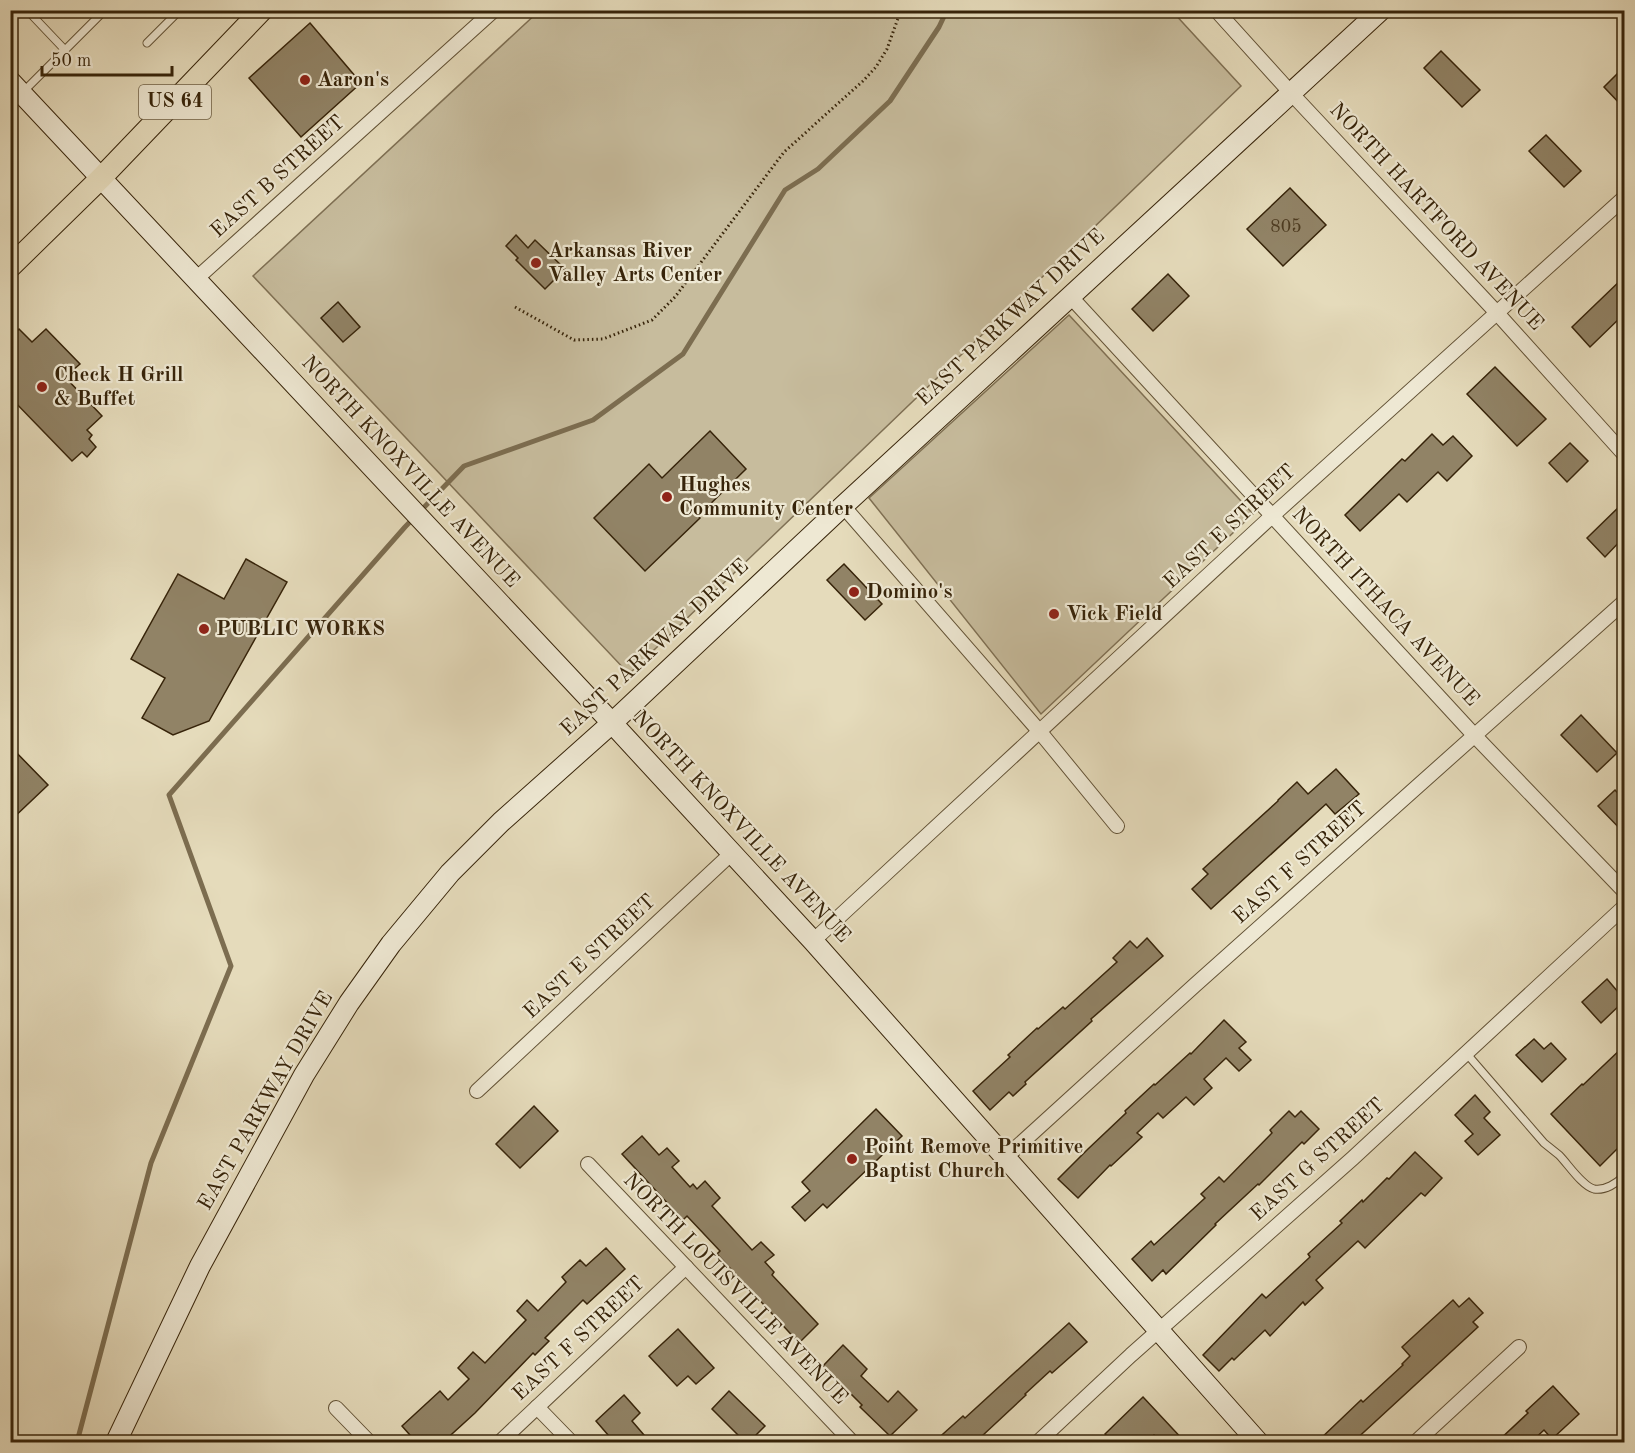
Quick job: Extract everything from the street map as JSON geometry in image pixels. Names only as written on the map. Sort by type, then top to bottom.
[{"type":"main road","name":"US 64","points":[[10,267],[101,178],[262,10]]},
{"type":"main road","name":"EAST PARKWAY DRIVE","points":[[116,1443],[200,1266],[304,1075],[349,1003],[391,944],[450,873],[501,822],[612,723],[843,506],[1381,10]]},
{"type":"main road","name":"NORTH KNOXVILLE AVENUE","points":[[14,93],[101,178],[813,940],[1258,1443]]},
{"type":"street","name":"EAST B STREET","points":[[196,279],[494,10]]},
{"type":"street","name":"NORTH HARTFORD AVENUE","points":[[1216,10],[1497,313],[1624,454]]},
{"type":"street","name":"EAST E STREET","points":[[813,940],[1272,516],[1624,198]]},
{"type":"street","name":"NORTH ITHACA AVENUE","points":[[1070,296],[1474,735],[1624,891]]},
{"type":"street","points":[[843,506],[1040,732],[1117,826]]},
{"type":"street","name":"EAST F STREET","points":[[1006,1157],[1624,602]]},
{"type":"street","name":"EAST E STREET","points":[[477,1091],[732,853]]},
{"type":"street","name":"EAST G STREET","points":[[1038,1443],[1158,1331],[1353,1158],[1624,907]]},
{"type":"street","name":"NORTH LOUISVILLE AVENUE","points":[[588,1164],[852,1443]]},
{"type":"street","name":"EAST F STREET","points":[[500,1443],[686,1267]]},
{"type":"street","points":[[1416,1443],[1519,1347]]},
{"type":"street","points":[[537,1407],[571,1443]]},
{"type":"street","points":[[336,1408],[369,1443]]},
{"type":"lane","points":[[27,10],[65,50]]},
{"type":"lane","points":[[14,93],[65,50],[105,10]]},
{"type":"lane","points":[[147,43],[180,10]]},
{"type":"lane","points":[[1466,1053],[1544,1143],[1556,1152],[1580,1179],[1593,1189],[1602,1189],[1615,1184],[1624,1176]]},
{"type":"path","points":[[515,307],[574,340],[603,339],[652,320],[675,297],[784,152],[876,67],[887,49],[901,10]]},
{"type":"shaded area","points":[[539,11],[1172,11],[1241,86],[629,674],[253,276]]},
{"type":"shaded area","name":"Vick Field","points":[[1069,315],[1253,514],[1041,714],[869,498]]},
{"type":"building","name":"Aaron's","points":[[310,23],[361,83],[301,137],[249,78]]},
{"type":"building","points":[[1441,51],[1480,90],[1462,107],[1424,68]]},
{"type":"building","points":[[1624,67],[1624,108],[1604,87]]},
{"type":"building","points":[[1546,135],[1581,171],[1564,187],[1529,151]]},
{"type":"building","points":[[1290,188],[1326,225],[1283,266],[1247,229]]},
{"type":"building","name":"Arkansas River Valley Arts Center","points":[[516,235],[528,248],[535,240],[565,269],[545,289],[516,260],[518,258],[506,246]]},
{"type":"building","points":[[1168,274],[1189,296],[1153,331],[1132,309]]},
{"type":"building","points":[[1624,277],[1624,314],[1590,347],[1572,327]]},
{"type":"building","points":[[338,302],[360,327],[343,342],[321,318]]},
{"type":"building","name":"Check H Grill & Buffet","points":[[19,329],[32,342],[46,329],[80,364],[65,377],[102,416],[87,430],[92,435],[89,439],[96,447],[87,457],[82,452],[72,461],[10,397],[10,338]]},
{"type":"building","points":[[1495,367],[1546,419],[1517,446],[1467,394]]},
{"type":"building","name":"Hughes Community Center","points":[[710,431],[746,469],[645,571],[594,518],[649,464],[662,478]]},
{"type":"building","points":[[1432,434],[1443,445],[1453,436],[1472,456],[1447,481],[1438,472],[1407,502],[1399,494],[1360,531],[1345,515],[1402,459],[1405,461]]},
{"type":"building","points":[[1570,443],[1588,461],[1567,482],[1549,463]]},
{"type":"building","points":[[1624,502],[1624,537],[1605,557],[1587,538]]},
{"type":"building","name":"PUBLIC WORKS","points":[[246,559],[287,582],[209,721],[173,735],[142,718],[165,678],[131,659],[178,574],[224,599]]},
{"type":"building","name":"Domino's","points":[[844,564],[882,604],[865,620],[827,580]]},
{"type":"building","points":[[1581,715],[1617,753],[1597,772],[1561,735]]},
{"type":"building","points":[[10,746],[48,785],[10,821]]},
{"type":"building","points":[[1336,769],[1359,794],[1335,814],[1326,804],[1211,909],[1192,889],[1208,874],[1203,869],[1297,782],[1308,794]]},
{"type":"building","points":[[1615,790],[1624,800],[1624,833],[1598,806]]},
{"type":"building","points":[[1147,938],[1163,956],[1091,1019],[1092,1021],[1025,1082],[1026,1084],[1013,1096],[1009,1092],[990,1110],[973,1091],[1037,1028],[1063,1007],[1065,1009],[1117,962],[1113,958],[1130,941],[1137,948]]},
{"type":"building","points":[[1607,979],[1624,1001],[1601,1023],[1582,1002]]},
{"type":"building","points":[[1224,1020],[1246,1042],[1239,1048],[1251,1060],[1239,1071],[1226,1058],[1204,1079],[1212,1088],[1194,1105],[1186,1097],[1163,1118],[1158,1113],[1137,1133],[1142,1137],[1110,1165],[1078,1198],[1058,1179],[1126,1113],[1125,1111],[1191,1054]]},
{"type":"building","points":[[1534,1039],[1544,1049],[1551,1043],[1566,1059],[1542,1082],[1516,1055]]},
{"type":"building","points":[[1624,1046],[1624,1142],[1600,1166],[1551,1114]]},
{"type":"building","points":[[1475,1095],[1490,1112],[1484,1118],[1500,1135],[1478,1155],[1465,1141],[1473,1134],[1455,1115]]},
{"type":"building","points":[[534,1106],[558,1131],[520,1168],[496,1144]]},
{"type":"building","name":"Point Remove Primitive Baptist Church","points":[[876,1109],[902,1136],[827,1208],[823,1204],[805,1221],[792,1207],[810,1191],[802,1182]]},
{"type":"building","points":[[1289,1111],[1295,1117],[1301,1111],[1319,1129],[1304,1144],[1302,1142],[1215,1224],[1166,1274],[1163,1270],[1152,1281],[1132,1259],[1151,1241],[1154,1245],[1205,1198],[1201,1194],[1219,1177],[1224,1182],[1272,1133],[1270,1130]]},
{"type":"building","points":[[642,1136],[659,1155],[667,1148],[679,1161],[672,1167],[690,1187],[693,1184],[697,1189],[705,1181],[720,1198],[712,1206],[752,1250],[761,1242],[774,1255],[765,1262],[774,1272],[772,1275],[818,1324],[799,1343],[717,1254],[720,1251],[687,1216],[683,1220],[622,1154]]},
{"type":"building","points":[[1415,1152],[1442,1178],[1425,1196],[1421,1193],[1365,1248],[1358,1241],[1316,1280],[1323,1288],[1305,1305],[1303,1302],[1270,1336],[1265,1330],[1219,1371],[1203,1355],[1262,1294],[1266,1298],[1310,1257],[1308,1254],[1342,1223],[1340,1221],[1387,1178],[1389,1179]]},
{"type":"building","points":[[606,1248],[625,1269],[587,1304],[583,1300],[545,1338],[549,1341],[535,1355],[533,1353],[475,1413],[442,1443],[417,1443],[402,1426],[440,1391],[448,1400],[469,1379],[458,1368],[473,1352],[485,1363],[526,1320],[517,1311],[527,1300],[538,1311],[566,1282],[562,1277],[580,1260],[586,1266]]},
{"type":"building","points":[[1469,1298],[1483,1313],[1473,1322],[1478,1327],[1352,1443],[1316,1443],[1361,1400],[1363,1402],[1403,1365],[1410,1356],[1402,1347],[1453,1300],[1459,1307]]},
{"type":"building","points":[[1069,1323],[1087,1342],[1052,1373],[1050,1371],[982,1436],[988,1443],[933,1443],[963,1416],[965,1418]]},
{"type":"building","points":[[678,1329],[714,1368],[696,1384],[688,1376],[677,1386],[649,1356]]},
{"type":"building","points":[[843,1345],[867,1369],[861,1376],[888,1402],[898,1391],[917,1410],[890,1436],[823,1366]]},
{"type":"building","points":[[1553,1386],[1579,1414],[1552,1439],[1544,1430],[1530,1443],[1496,1443],[1528,1413],[1526,1411]]},
{"type":"building","points":[[729,1391],[765,1426],[748,1443],[712,1409]]},
{"type":"building","points":[[624,1395],[640,1413],[632,1421],[644,1435],[636,1443],[615,1443],[596,1421]]},
{"type":"building","points":[[1143,1397],[1186,1443],[1162,1443],[1154,1435],[1146,1443],[1113,1443],[1105,1434]]},
{"type":"waterway","points":[[77,1442],[151,1163],[231,966],[169,795],[405,527],[464,466],[593,420],[683,354],[785,190],[818,169],[890,101],[939,27],[947,10]]},
{"type":"place","name":"Aaron's","points":[[305,80]]},
{"type":"place","name":"Arkansas River Valley Arts Center","points":[[536,263]]},
{"type":"place","name":"Check H Grill & Buffet","points":[[42,387]]},
{"type":"place","name":"Hughes Community Center","points":[[667,497]]},
{"type":"place","name":"Domino's","points":[[854,592]]},
{"type":"place","name":"Vick Field","points":[[1054,614]]},
{"type":"place","name":"PUBLIC WORKS","points":[[204,629]]},
{"type":"place","name":"Point Remove Primitive Baptist Church","points":[[852,1159]]}]
